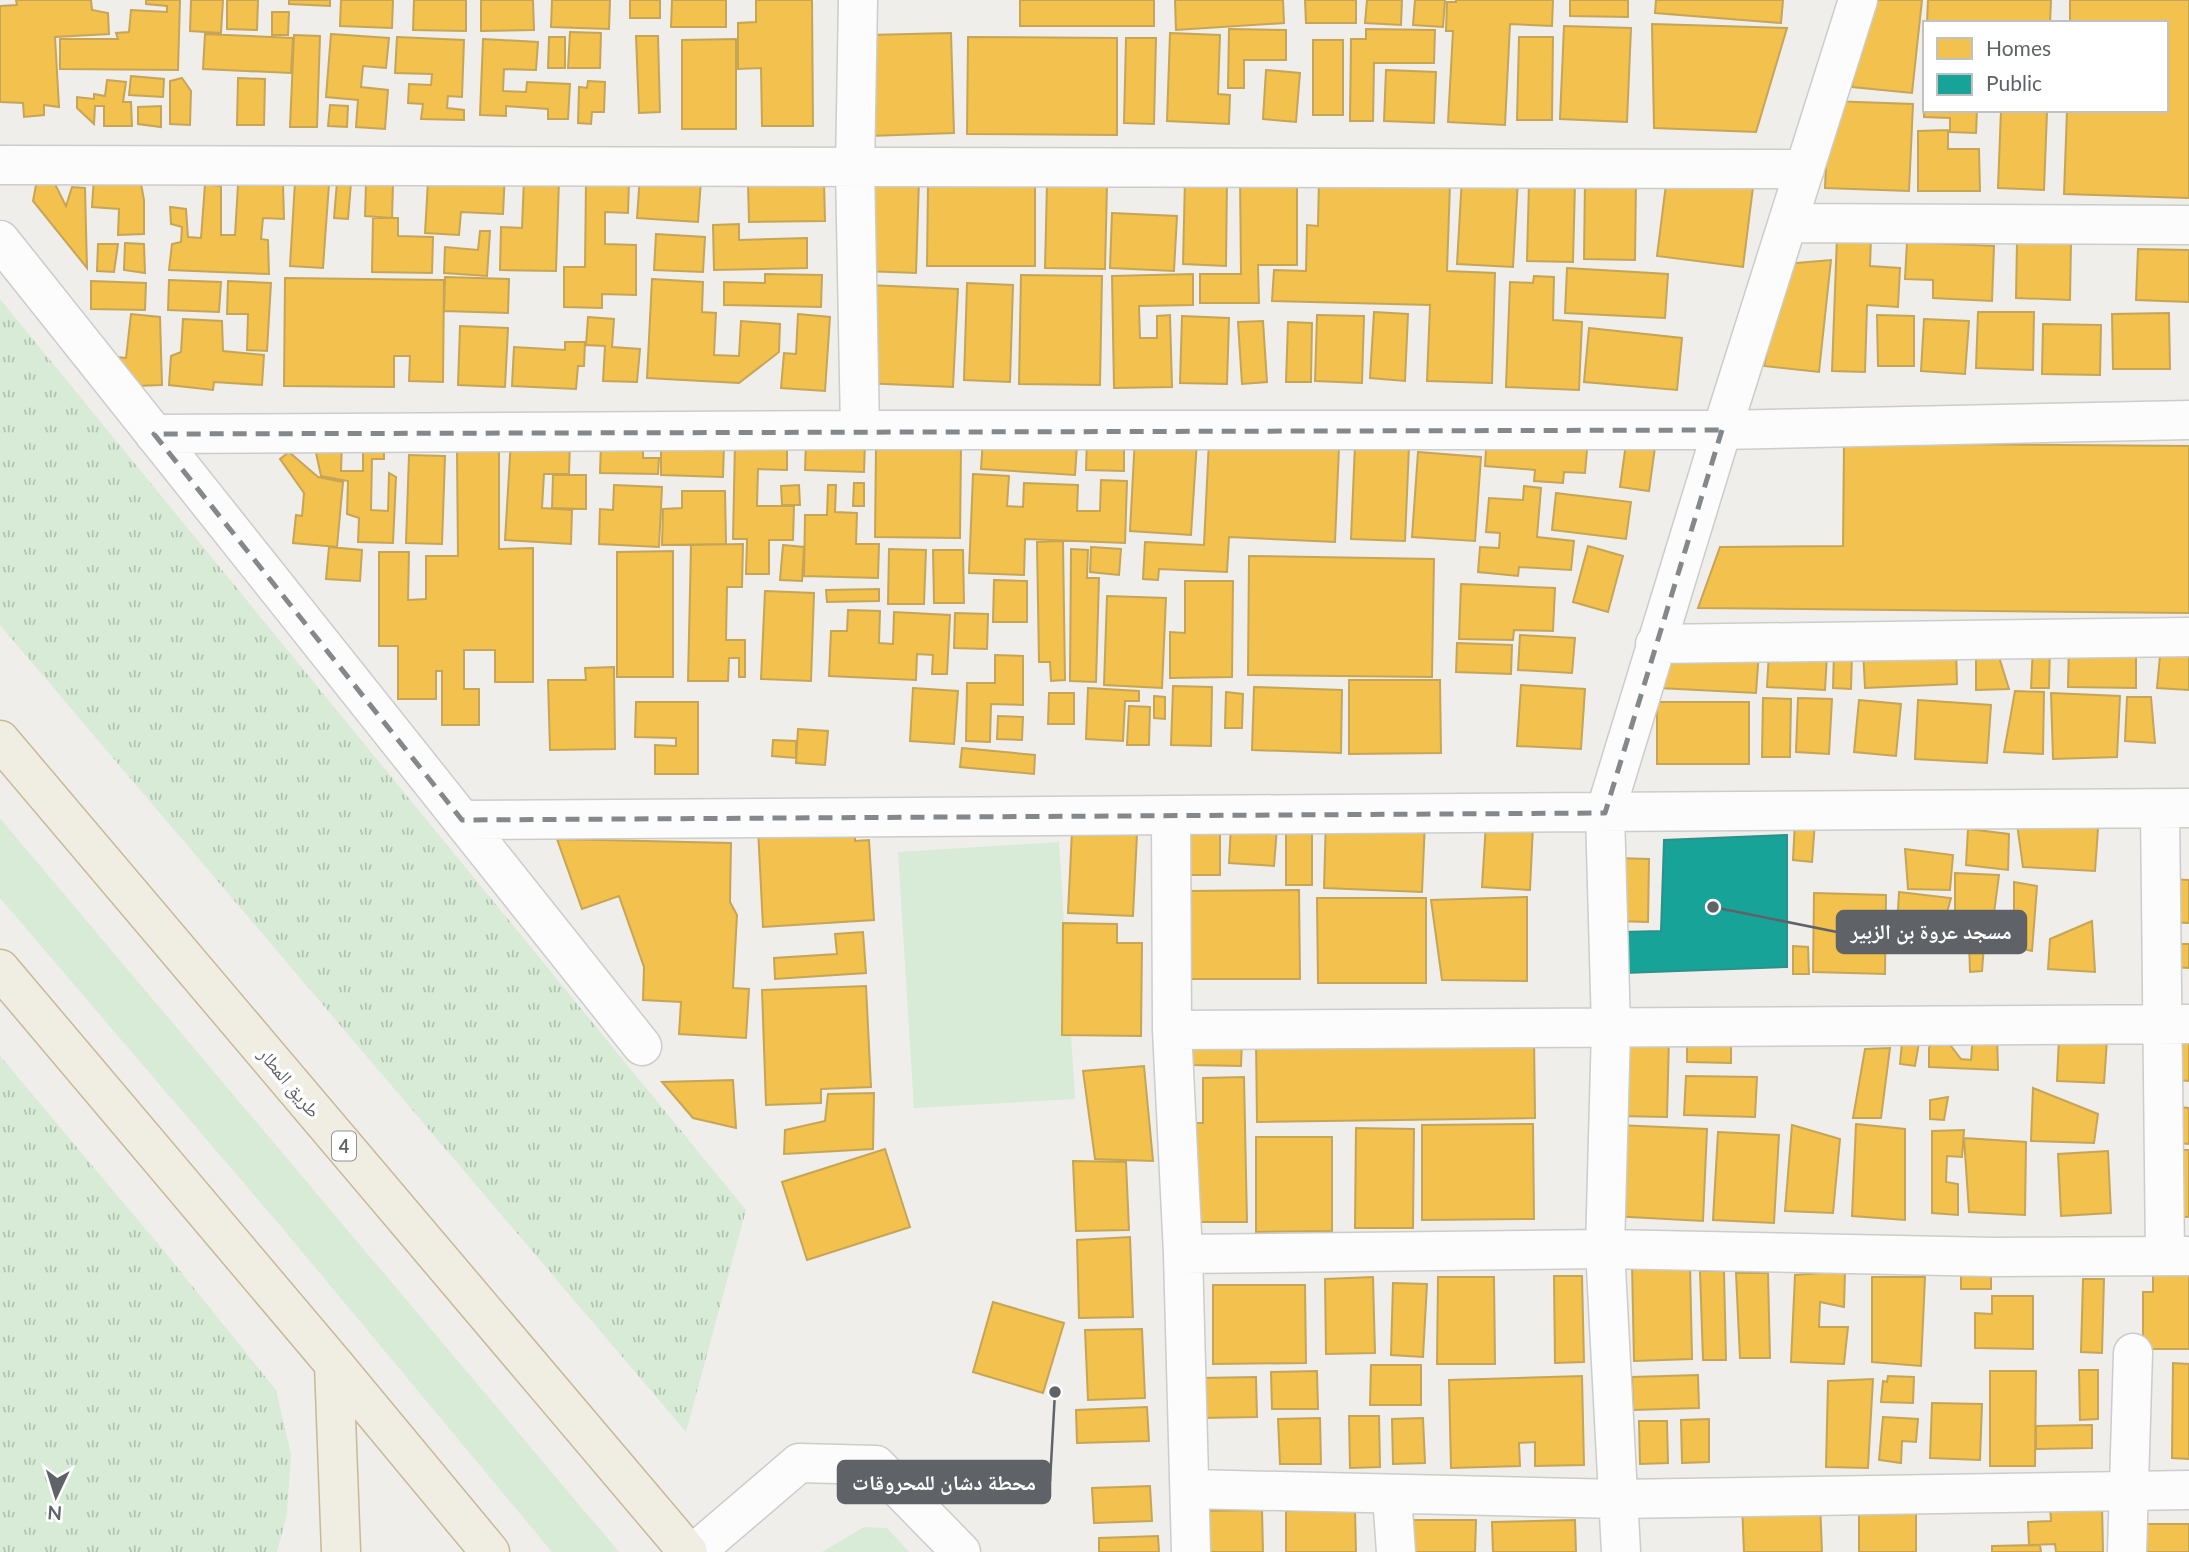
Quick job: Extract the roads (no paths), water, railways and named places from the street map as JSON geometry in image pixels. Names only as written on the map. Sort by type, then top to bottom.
[{"type":"highway","name":"طريق المطار","points":[[0,740],[688,1552]]},
{"type":"highway","points":[[0,969],[490,1552]]},
{"type":"highway","points":[[334,1364],[341,1552]]},
{"type":"street","points":[[858,0],[855,168],[860,430]]},
{"type":"street","points":[[1621,1552],[1605,1249],[1611,1028],[1605,813],[1655,644],[1858,0]]},
{"type":"street","points":[[0,165],[1805,169]]},
{"type":"street","points":[[1788,223],[2189,225]]},
{"type":"street","points":[[0,240],[642,1046]]},
{"type":"street","points":[[154,434],[860,430],[1722,430],[2189,420]]},
{"type":"street","points":[[1655,644],[2189,637]]},
{"type":"street","points":[[462,820],[2175,809],[2177,1256],[1994,1257],[1605,1249],[1183,1254]]},
{"type":"street","points":[[1171,814],[1172,1030],[1183,1254],[1191,1552]]},
{"type":"street","points":[[1172,1030],[2176,1024]]},
{"type":"street","points":[[2127,1552],[2133,1353]]},
{"type":"street","points":[[695,1552],[800,1463],[876,1465],[961,1552]]},
{"type":"street","points":[[1191,1489],[1618,1499],[2189,1490]]},
{"type":"street","points":[[1392,1495],[1395,1552]]},
{"type":"place","name":"مسجد عروة بن الزبير","points":[[1713,907]]},
{"type":"place","name":"محطة دشان للمحروقات","points":[[1055,1392]]}]
